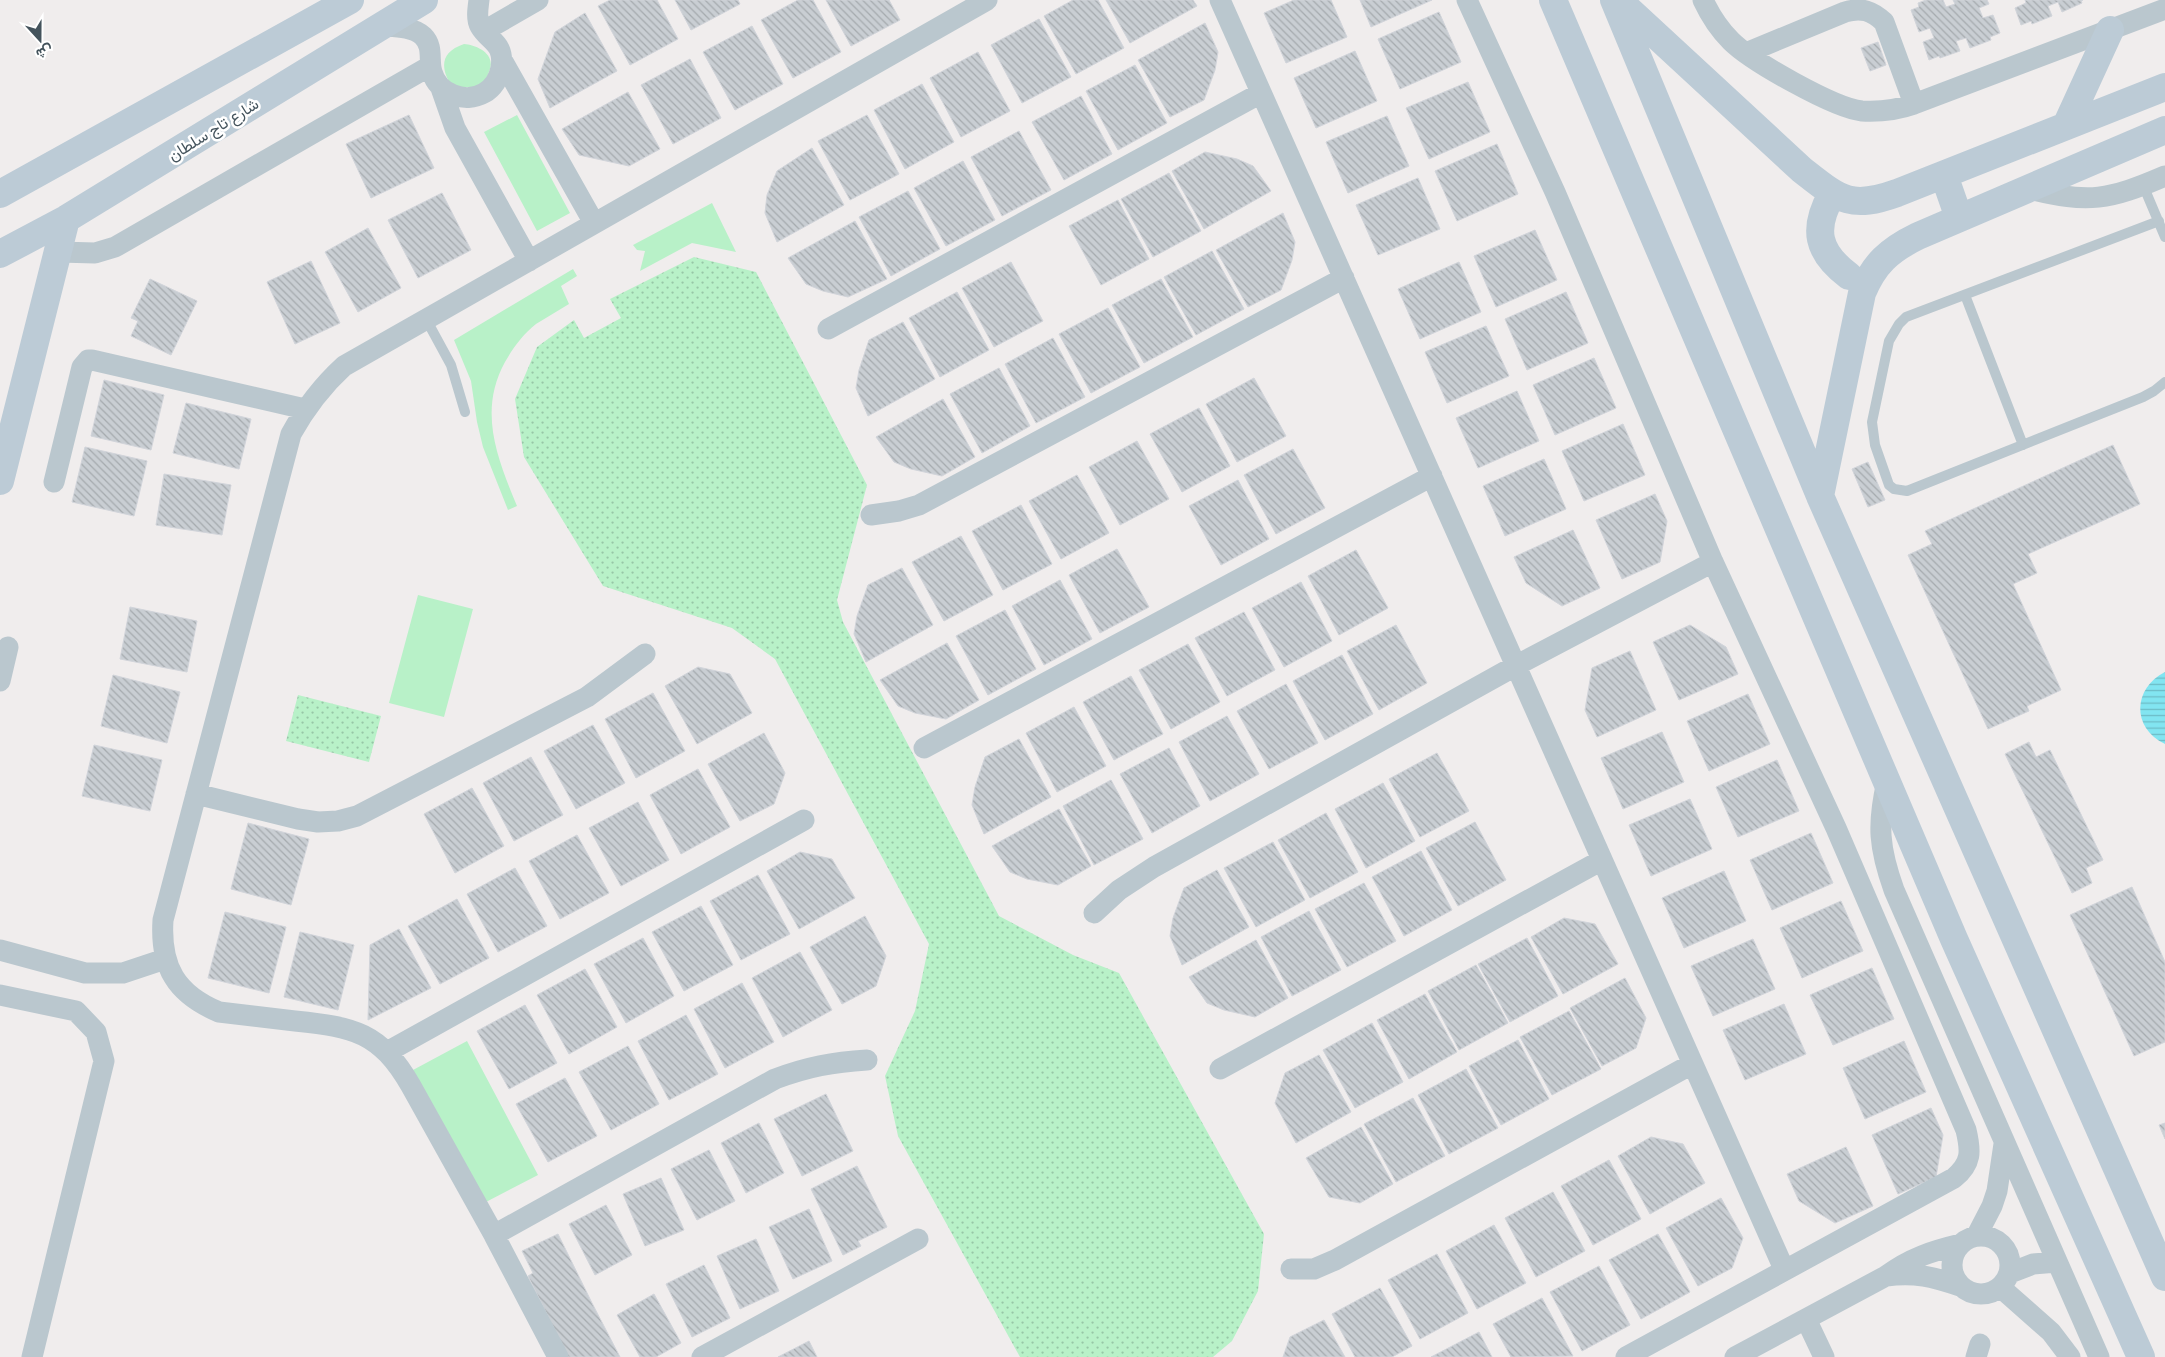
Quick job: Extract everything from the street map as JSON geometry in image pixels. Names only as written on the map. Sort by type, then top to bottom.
[{"type":"main road","points":[[0,194],[350,0]]},
{"type":"main road","name":"شارع تاج سلطان","points":[[0,254],[66,219],[424,0]]},
{"type":"main road","points":[[1554,0],[1958,949],[2141,1357]]},
{"type":"main road","points":[[1614,0],[1820,496],[2165,1277]]},
{"type":"main road","points":[[1618,0],[1802,170],[1832,194],[1856,203],[1877,200],[1944,175],[2165,87]]},
{"type":"main road","points":[[2066,126],[2110,30]]},
{"type":"main road","points":[[1820,496],[1862,293],[1869,277],[1884,257],[1918,236],[2165,130]]},
{"type":"main road","points":[[1944,175],[1959,218]]},
{"type":"main road","points":[[1832,194],[1823,211],[1820,230],[1824,248],[1834,265],[1849,276]]},
{"type":"main road","points":[[0,482],[66,219]]},
{"type":"main road","points":[[1852,341],[1846,312],[1846,294],[1849,276],[1854,267],[1867,254],[1880,247],[1904,237],[1918,236]]},
{"type":"street","points":[[479,0],[478,19],[480,27],[498,46],[502,60],[594,224]]},
{"type":"street","points":[[484,31],[538,0]]},
{"type":"street","points":[[558,1357],[494,1235],[412,1086],[400,1066],[387,1052],[373,1041],[339,1026],[219,1012],[201,1004],[186,992],[173,977],[165,959],[161,940],[163,920],[292,434],[305,408],[322,386],[344,366],[987,0]]},
{"type":"street","points":[[1220,0],[1784,1269]]},
{"type":"street","points":[[1467,0],[1555,192],[1713,562],[1836,828],[1966,1130],[1969,1142],[1968,1160],[1963,1170],[1954,1178],[1784,1269],[1626,1357]]},
{"type":"street","points":[[1703,0],[1720,29],[1746,53],[1825,99],[1842,106],[1860,110],[1879,111],[1898,110],[2165,10]]},
{"type":"street","points":[[1746,53],[1845,12],[1856,9],[1867,10],[1877,15],[1884,22],[1914,104]]},
{"type":"street","points":[[380,26],[412,29],[425,37],[431,51],[430,66],[432,74],[441,88],[455,128],[529,261]]},
{"type":"street","points":[[441,88],[456,97],[476,96],[484,93],[497,79],[502,60]]},
{"type":"street","points":[[59,252],[95,253],[115,247],[430,66]]},
{"type":"street","points":[[828,329],[1261,93]]},
{"type":"street","points":[[2029,189],[2058,196],[2086,199],[2114,196],[2165,176]]},
{"type":"street","points":[[871,515],[899,511],[920,505],[1344,278]]},
{"type":"street","points":[[54,482],[82,367],[88,360],[305,408]]},
{"type":"street","points":[[924,748],[1432,476]]},
{"type":"street","points":[[1094,913],[1119,890],[1154,868],[1517,665],[1713,562]]},
{"type":"street","points":[[0,681],[8,647]]},
{"type":"street","points":[[196,794],[298,819],[318,822],[338,821],[357,816],[587,697],[645,654]]},
{"type":"street","points":[[1887,782],[1881,809],[1880,837],[1884,864],[1936,989],[2099,1357]]},
{"type":"street","points":[[387,1052],[804,820]]},
{"type":"street","points":[[1220,1069],[1602,860]]},
{"type":"street","points":[[0,950],[86,973],[123,973],[165,959]]},
{"type":"street","points":[[0,995],[76,1011],[96,1032],[104,1061],[32,1357]]},
{"type":"street","points":[[494,1235],[775,1079],[805,1068],[836,1062],[867,1060]]},
{"type":"street","points":[[1291,1270],[1314,1270],[1335,1260],[1692,1064]]},
{"type":"street","points":[[1960,1286],[1953,1272],[1952,1262],[1955,1252],[1969,1240],[1992,1206],[1997,1191],[2004,1144]]},
{"type":"street","points":[[1735,1357],[1886,1276],[1903,1263],[1932,1251],[1969,1240],[1990,1237],[2001,1243],[2008,1254],[2005,1280],[2051,1332],[2070,1357]]},
{"type":"street","points":[[702,1357],[918,1239]]},
{"type":"street","points":[[1886,1276],[1907,1273],[1932,1277],[1978,1294],[1990,1292],[2005,1280],[2033,1264],[2057,1262]]},
{"type":"street","points":[[1806,1319],[1824,1357]]},
{"type":"lane","points":[[2143,185],[2165,237]]},
{"type":"lane","points":[[2159,221],[1906,317],[1893,332],[1889,341],[1872,422],[1875,445],[1886,479],[1894,489],[1907,491],[2143,396],[2154,391],[2165,382]]},
{"type":"lane","points":[[1965,295],[2023,445]]},
{"type":"lane","points":[[426,318],[451,365],[465,412]]},
{"type":"green space","points":[[464,44],[479,48],[490,58],[490,69],[482,87],[452,87],[445,73],[444,61],[446,56],[456,47]]},
{"type":"green space","points":[[517,115],[570,213],[537,231],[484,132]]},
{"type":"green space","points":[[712,203],[736,252],[692,243],[640,271],[645,251],[637,250],[633,245]]},
{"type":"green space","points":[[694,257],[756,272],[867,485],[837,600],[843,622],[999,916],[1073,955],[1119,973],[1264,1234],[1258,1291],[1232,1341],[1213,1357],[1020,1357],[898,1136],[885,1076],[915,1011],[929,944],[775,659],[732,628],[603,586],[524,457],[515,399],[537,347],[574,320],[584,338],[621,318],[610,299]]},
{"type":"green space","points":[[573,269],[577,276],[561,286],[569,304],[536,324],[527,332],[508,357],[497,380],[493,398],[493,434],[503,470],[517,506],[508,510],[483,447],[471,381],[454,340]]},
{"type":"green space","points":[[418,595],[473,609],[444,717],[389,703]]},
{"type":"green space","points":[[298,695],[381,716],[369,762],[286,741]]},
{"type":"green space","points":[[467,1041],[538,1175],[484,1203],[413,1070]]},
{"type":"water","points":[[2165,672],[2165,744],[2154,737],[2146,728],[2140,708],[2147,688],[2154,679]]},
{"type":"building","points":[[610,0],[657,0],[678,39],[630,65],[598,6]]},
{"type":"building","points":[[675,0],[738,0],[740,4],[691,30]]},
{"type":"building","points":[[798,0],[813,0],[841,52],[793,78],[761,20]]},
{"type":"building","points":[[826,0],[889,0],[900,20],[851,46]]},
{"type":"building","points":[[1073,0],[1098,0],[1124,48],[1076,74],[1044,16]]},
{"type":"building","points":[[1106,0],[1193,0],[1197,6],[1130,43]]},
{"type":"building","points":[[1294,0],[1331,0],[1347,37],[1286,63],[1264,13]]},
{"type":"building","points":[[1360,0],[1432,0],[1371,27]]},
{"type":"building","points":[[1926,0],[1943,0],[1946,7],[1955,4],[1953,0],[1987,0],[1989,4],[1979,8],[1983,18],[1993,15],[2000,33],[1990,37],[1991,40],[1970,48],[1966,38],[1956,41],[1960,51],[1929,60],[1923,42],[1934,38],[1930,28],[1919,32],[1911,10],[1919,7],[1918,3]]},
{"type":"building","points":[[2025,0],[2083,0],[2081,1],[2082,3],[2062,12],[2058,2],[2048,6],[2052,16],[2032,24],[2031,21],[2021,25],[2015,8],[2026,3]]},
{"type":"building","points":[[1439,12],[1461,62],[1400,89],[1378,39]]},
{"type":"building","points":[[585,13],[617,71],[550,108],[538,79],[555,32]]},
{"type":"building","points":[[1039,19],[1071,77],[1022,103],[991,45]]},
{"type":"building","points":[[1205,23],[1218,52],[1215,70],[1204,100],[1170,117],[1138,60]]},
{"type":"building","points":[[752,26],[783,84],[735,110],[703,52]]},
{"type":"building","points":[[1878,42],[1886,65],[1870,71],[1861,48]]},
{"type":"building","points":[[1355,51],[1377,101],[1316,128],[1294,78]]},
{"type":"building","points":[[978,52],[1010,111],[961,137],[930,78]]},
{"type":"building","points":[[690,59],[721,118],[673,144],[641,85]]},
{"type":"building","points":[[1135,65],[1167,123],[1118,150],[1086,91]]},
{"type":"building","points":[[1468,82],[1490,132],[1429,159],[1406,108]]},
{"type":"building","points":[[922,84],[954,142],[905,169],[874,110]]},
{"type":"building","points":[[628,92],[660,149],[629,166],[579,155],[562,129]]},
{"type":"building","points":[[1081,96],[1112,154],[1064,180],[1032,122]]},
{"type":"building","points":[[409,115],[434,168],[371,198],[346,144]]},
{"type":"building","points":[[867,115],[899,174],[850,200],[818,141]]},
{"type":"building","points":[[1387,116],[1409,166],[1348,193],[1326,142]]},
{"type":"building","points":[[1019,131],[1051,190],[1002,216],[971,157]]},
{"type":"building","points":[[1497,144],[1518,194],[1457,221],[1435,171]]},
{"type":"building","points":[[812,148],[844,205],[777,242],[765,213],[767,195],[777,171]]},
{"type":"building","points":[[1205,152],[1237,159],[1253,166],[1271,191],[1204,229],[1172,171]]},
{"type":"building","points":[[963,161],[995,220],[946,246],[914,188]]},
{"type":"building","points":[[1169,173],[1201,231],[1153,257],[1121,199]]},
{"type":"building","points":[[1418,178],[1440,229],[1378,255],[1356,205]]},
{"type":"building","points":[[908,191],[940,249],[891,276],[859,217]]},
{"type":"building","points":[[442,193],[471,250],[418,278],[388,220]]},
{"type":"building","points":[[1118,200],[1149,259],[1101,285],[1069,226]]},
{"type":"building","points":[[1283,213],[1295,242],[1292,260],[1281,290],[1248,307],[1216,250]]},
{"type":"building","points":[[855,221],[887,279],[848,297],[823,291],[806,284],[788,258]]},
{"type":"building","points":[[368,228],[401,288],[358,312],[325,252]]},
{"type":"building","points":[[1535,230],[1557,280],[1496,307],[1474,256]]},
{"type":"building","points":[[1212,251],[1244,309],[1196,335],[1164,277]]},
{"type":"building","points":[[311,261],[340,323],[295,344],[267,282]]},
{"type":"building","points":[[1011,262],[1043,321],[994,347],[962,288]]},
{"type":"building","points":[[1459,262],[1481,312],[1420,339],[1398,289]]},
{"type":"building","points":[[150,279],[197,301],[171,355],[131,336],[138,321],[131,318]]},
{"type":"building","points":[[1161,279],[1193,337],[1144,363],[1112,305]]},
{"type":"building","points":[[957,292],[989,350],[940,377],[909,318]]},
{"type":"building","points":[[1566,292],[1588,343],[1527,370],[1505,319]]},
{"type":"building","points":[[1108,308],[1140,367],[1091,393],[1059,334]]},
{"type":"building","points":[[903,322],[935,379],[868,416],[856,388],[859,370],[869,340]]},
{"type":"building","points":[[1486,326],[1509,376],[1447,403],[1425,352]]},
{"type":"building","points":[[1053,338],[1085,397],[1036,423],[1005,364]]},
{"type":"building","points":[[1594,358],[1616,408],[1555,435],[1533,385]]},
{"type":"building","points":[[999,368],[1030,426],[982,453],[950,394]]},
{"type":"building","points":[[1254,378],[1286,436],[1237,462],[1206,404]]},
{"type":"building","points":[[104,380],[164,395],[151,450],[91,436]]},
{"type":"building","points":[[1517,391],[1539,441],[1478,468],[1456,418]]},
{"type":"building","points":[[943,399],[975,457],[942,476],[911,469],[894,462],[876,437]]},
{"type":"building","points":[[186,403],[251,419],[239,469],[173,453]]},
{"type":"building","points":[[1199,408],[1230,466],[1182,492],[1150,434]]},
{"type":"building","points":[[1623,424],[1645,475],[1584,501],[1562,451]]},
{"type":"building","points":[[1137,441],[1169,499],[1120,525],[1089,467]]},
{"type":"building","points":[[2113,445],[2140,504],[2028,554],[2037,573],[2013,584],[2061,690],[2027,706],[2029,711],[1988,729],[1908,555],[1932,544],[1925,531]]},
{"type":"building","points":[[85,447],[147,461],[134,516],[72,502]]},
{"type":"building","points":[[1293,449],[1325,508],[1276,534],[1244,475]]},
{"type":"building","points":[[1544,459],[1566,509],[1505,536],[1483,486]]},
{"type":"building","points":[[1868,462],[1885,500],[1868,507],[1852,469]]},
{"type":"building","points":[[164,474],[231,485],[222,535],[156,525]]},
{"type":"building","points":[[1077,475],[1109,533],[1061,559],[1029,501]]},
{"type":"building","points":[[1238,480],[1269,539],[1221,565],[1189,506]]},
{"type":"building","points":[[1655,494],[1667,521],[1660,562],[1622,579],[1596,520]]},
{"type":"building","points":[[1021,505],[1052,564],[1003,590],[972,531]]},
{"type":"building","points":[[1573,530],[1600,588],[1562,606],[1526,583],[1514,557]]},
{"type":"building","points":[[961,536],[993,595],[944,621],[912,562]]},
{"type":"building","points":[[1117,549],[1149,607],[1100,633],[1069,575]]},
{"type":"building","points":[[1356,550],[1388,608],[1339,635],[1308,576]]},
{"type":"building","points":[[902,568],[933,625],[866,662],[854,634],[857,616],[868,585]]},
{"type":"building","points":[[1060,580],[1092,639],[1044,665],[1012,606]]},
{"type":"building","points":[[1301,582],[1332,641],[1284,667],[1252,608]]},
{"type":"building","points":[[130,607],[197,621],[187,672],[120,659]]},
{"type":"building","points":[[1005,610],[1036,669],[988,695],[956,636]]},
{"type":"building","points":[[1244,612],[1275,670],[1227,696],[1195,638]]},
{"type":"building","points":[[1396,625],[1427,683],[1379,710],[1347,651]]},
{"type":"building","points":[[1690,625],[1726,647],[1738,674],[1679,700],[1653,642]]},
{"type":"building","points":[[947,643],[979,700],[946,719],[915,713],[898,706],[880,680]]},
{"type":"building","points":[[1188,644],[1220,702],[1171,729],[1139,670]]},
{"type":"building","points":[[1630,651],[1656,710],[1597,737],[1585,710],[1592,668]]},
{"type":"building","points":[[1342,655],[1373,714],[1325,740],[1293,681]]},
{"type":"building","points":[[698,667],[730,674],[752,713],[697,744],[665,686]]},
{"type":"building","points":[[113,675],[180,692],[167,743],[101,726]]},
{"type":"building","points":[[1131,676],[1163,734],[1114,760],[1083,702]]},
{"type":"building","points":[[1286,684],[1318,743],[1269,769],[1237,711]]},
{"type":"building","points":[[653,693],[685,751],[636,778],[605,719]]},
{"type":"building","points":[[1748,694],[1770,744],[1709,771],[1687,721]]},
{"type":"building","points":[[1074,707],[1106,766],[1057,792],[1026,733]]},
{"type":"building","points":[[1227,716],[1259,774],[1210,801],[1179,742]]},
{"type":"building","points":[[593,725],[625,783],[576,809],[544,751]]},
{"type":"building","points":[[1662,732],[1684,782],[1623,809],[1601,758]]},
{"type":"building","points":[[764,733],[785,773],[774,804],[740,821],[708,764]]},
{"type":"building","points":[[1019,739],[1051,797],[984,834],[972,805],[975,787],[985,757]]},
{"type":"building","points":[[2029,742],[2036,757],[2050,750],[2103,860],[2086,868],[2092,883],[2072,893],[2005,754]]},
{"type":"building","points":[[94,745],[162,760],[150,811],[82,796]]},
{"type":"building","points":[[1169,748],[1200,806],[1152,833],[1120,774]]},
{"type":"building","points":[[1437,753],[1469,811],[1420,837],[1389,779]]},
{"type":"building","points":[[531,757],[563,815],[514,841],[483,783]]},
{"type":"building","points":[[1777,760],[1799,811],[1738,837],[1716,787]]},
{"type":"building","points":[[698,769],[730,827],[681,854],[650,795]]},
{"type":"building","points":[[1111,780],[1143,839],[1094,865],[1063,806]]},
{"type":"building","points":[[1383,783],[1415,841],[1366,868],[1335,809]]},
{"type":"building","points":[[472,788],[504,846],[455,873],[424,814]]},
{"type":"building","points":[[1690,799],[1712,849],[1651,876],[1629,825]]},
{"type":"building","points":[[638,802],[669,860],[621,886],[589,828]]},
{"type":"building","points":[[1059,809],[1091,866],[1058,885],[1027,879],[1010,872],[992,846]]},
{"type":"building","points":[[1326,813],[1358,872],[1310,898],[1278,840]]},
{"type":"building","points":[[1475,822],[1506,880],[1458,906],[1426,848]]},
{"type":"building","points":[[248,823],[309,839],[291,905],[231,889]]},
{"type":"building","points":[[1811,833],[1833,883],[1772,910],[1750,860]]},
{"type":"building","points":[[577,835],[609,893],[560,919],[529,861]]},
{"type":"building","points":[[1273,842],[1305,900],[1256,927],[1224,868]]},
{"type":"building","points":[[1421,851],[1452,910],[1404,936],[1372,877]]},
{"type":"building","points":[[800,852],[832,859],[855,898],[799,929],[767,871]]},
{"type":"building","points":[[515,868],[547,926],[498,952],[467,894]]},
{"type":"building","points":[[1217,870],[1249,927],[1182,965],[1170,936],[1173,918],[1184,888]]},
{"type":"building","points":[[1724,871],[1746,921],[1684,948],[1662,898]]},
{"type":"building","points":[[758,875],[790,934],[741,960],[710,901]]},
{"type":"building","points":[[1364,883],[1396,941],[1347,967],[1315,909]]},
{"type":"building","points":[[2132,887],[2165,962],[2165,1042],[2134,1056],[2070,915]]},
{"type":"building","points":[[457,899],[489,958],[440,984],[408,926]]},
{"type":"building","points":[[1841,901],[1863,951],[1802,978],[1780,928]]},
{"type":"building","points":[[701,906],[733,965],[684,991],[652,932]]},
{"type":"building","points":[[1309,911],[1341,970],[1292,996],[1261,937]]},
{"type":"building","points":[[225,912],[286,927],[269,993],[208,978]]},
{"type":"building","points":[[865,916],[886,956],[876,986],[842,1004],[810,947]]},
{"type":"building","points":[[1564,918],[1595,924],[1618,964],[1563,994],[1531,937]]},
{"type":"building","points":[[399,929],[431,988],[368,1020],[370,945]]},
{"type":"building","points":[[300,932],[354,945],[338,1010],[284,997]]},
{"type":"building","points":[[643,938],[674,996],[626,1023],[594,964]]},
{"type":"building","points":[[1527,938],[1558,996],[1510,1022],[1478,964]]},
{"type":"building","points":[[1753,939],[1775,989],[1713,1016],[1691,966]]},
{"type":"building","points":[[1256,940],[1288,998],[1255,1017],[1224,1010],[1207,1003],[1189,977]]},
{"type":"building","points":[[800,952],[832,1010],[783,1037],[752,978]]},
{"type":"building","points":[[1476,965],[1508,1023],[1459,1050],[1428,991]]},
{"type":"building","points":[[1872,968],[1894,1019],[1833,1045],[1810,995]]},
{"type":"building","points":[[585,969],[617,1027],[569,1054],[537,995]]},
{"type":"building","points":[[1625,978],[1646,1018],[1636,1048],[1602,1066],[1570,1008]]},
{"type":"building","points":[[742,983],[774,1042],[725,1068],[694,1009]]},
{"type":"building","points":[[1425,994],[1457,1052],[1409,1079],[1377,1020]]},
{"type":"building","points":[[1784,1004],[1806,1054],[1745,1080],[1723,1030]]},
{"type":"building","points":[[525,1005],[557,1063],[509,1089],[477,1031]]},
{"type":"building","points":[[1569,1011],[1601,1069],[1552,1095],[1520,1037]]},
{"type":"building","points":[[686,1015],[718,1074],[669,1100],[638,1041]]},
{"type":"building","points":[[1372,1023],[1403,1082],[1355,1108],[1323,1050]]},
{"type":"building","points":[[1518,1040],[1549,1099],[1501,1125],[1469,1066]]},
{"type":"building","points":[[1904,1041],[1926,1092],[1865,1119],[1843,1068]]},
{"type":"building","points":[[628,1046],[659,1104],[611,1130],[579,1072]]},
{"type":"building","points":[[1319,1055],[1351,1112],[1296,1143],[1275,1103],[1285,1073]]},
{"type":"building","points":[[1466,1069],[1498,1128],[1449,1154],[1418,1095]]},
{"type":"building","points":[[565,1078],[597,1136],[548,1162],[516,1104]]},
{"type":"building","points":[[826,1094],[853,1151],[802,1176],[774,1119]]},
{"type":"building","points":[[1413,1098],[1445,1156],[1396,1182],[1364,1124]]},
{"type":"building","points":[[1931,1108],[1943,1135],[1936,1177],[1898,1194],[1872,1135]]},
{"type":"building","points":[[759,1123],[784,1173],[746,1193],[721,1143]]},
{"type":"building","points":[[2165,1123],[2165,1139],[2159,1125]]},
{"type":"building","points":[[1361,1127],[1393,1184],[1360,1203],[1329,1197],[1306,1158]]},
{"type":"building","points":[[1651,1137],[1683,1144],[1705,1183],[1650,1214],[1618,1156]]},
{"type":"building","points":[[1846,1147],[1873,1206],[1835,1223],[1799,1201],[1787,1174]]},
{"type":"building","points":[[709,1150],[735,1201],[697,1220],[671,1169]]},
{"type":"building","points":[[1609,1160],[1641,1219],[1593,1245],[1561,1186]]},
{"type":"building","points":[[857,1166],[887,1227],[858,1241],[861,1246],[843,1255],[811,1189]]},
{"type":"building","points":[[661,1178],[684,1230],[645,1246],[623,1194]]},
{"type":"building","points":[[1553,1192],[1585,1251],[1536,1277],[1505,1218]]},
{"type":"building","points":[[1721,1198],[1743,1238],[1732,1268],[1698,1286],[1666,1228]]},
{"type":"building","points":[[606,1205],[632,1255],[595,1275],[569,1224]]},
{"type":"building","points":[[809,1209],[832,1261],[793,1279],[769,1227]]},
{"type":"building","points":[[1494,1225],[1526,1283],[1477,1309],[1446,1251]]},
{"type":"building","points":[[558,1234],[620,1357],[568,1357],[528,1276],[533,1273],[522,1251]]},
{"type":"building","points":[[1658,1234],[1690,1292],[1641,1319],[1609,1260]]},
{"type":"building","points":[[756,1239],[779,1291],[740,1309],[717,1256]]},
{"type":"building","points":[[1437,1254],[1468,1313],[1420,1339],[1388,1280]]},
{"type":"building","points":[[704,1265],[730,1318],[692,1337],[666,1284]]},
{"type":"building","points":[[1599,1266],[1630,1325],[1582,1351],[1550,1292]]},
{"type":"building","points":[[1380,1288],[1412,1346],[1392,1357],[1355,1357],[1332,1314]]},
{"type":"building","points":[[654,1294],[681,1343],[656,1357],[640,1357],[617,1315]]},
{"type":"building","points":[[1542,1298],[1573,1356],[1511,1357],[1493,1324]]},
{"type":"building","points":[[1324,1320],[1345,1357],[1283,1357],[1290,1337]]},
{"type":"building","points":[[1479,1332],[1492,1357],[1431,1357]]},
{"type":"building","points":[[809,1341],[817,1357],[778,1357]]}]
